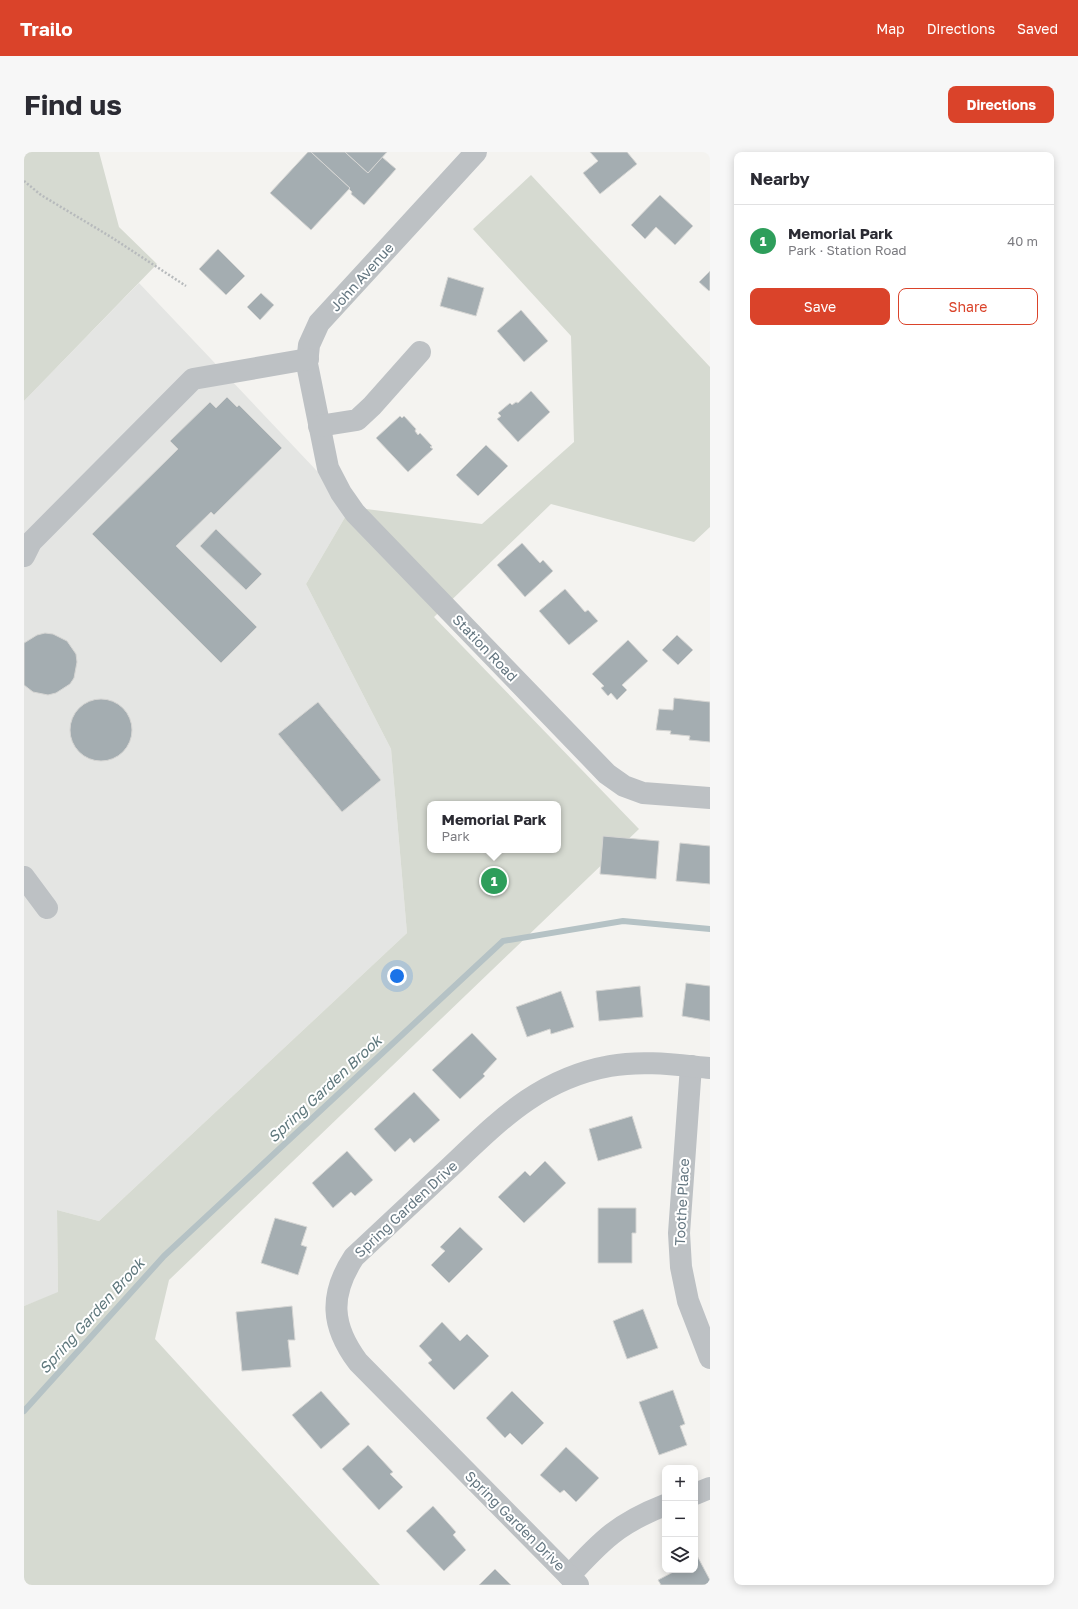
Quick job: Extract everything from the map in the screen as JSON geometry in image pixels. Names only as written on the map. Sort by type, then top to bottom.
[{"type":"street","name":"John Avenue","points":[[319,426],[307,364],[309,345],[320,323],[476,152]]},
{"type":"street","points":[[319,426],[357,420],[372,406],[420,352]]},
{"type":"street","points":[[24,556],[31,542],[193,379],[308,359]]},
{"type":"street","name":"Station Road","points":[[319,426],[328,468],[341,493],[355,513],[607,774],[624,786],[643,793],[710,798]]},
{"type":"street","points":[[24,877],[47,908]]},
{"type":"street","name":"Spring Garden Drive","points":[[574,1580],[358,1362],[348,1349],[340,1331],[336,1311],[337,1292],[344,1273],[354,1257],[501,1120],[522,1103],[545,1088],[577,1075],[611,1066],[645,1063],[700,1067]]},
{"type":"street","name":"Toothe Place","points":[[700,1067],[678,1233],[681,1267],[688,1301],[710,1358]]},
{"type":"street","points":[[698,1493],[710,1488]]},
{"type":"street","points":[[574,1580],[597,1545],[620,1527],[641,1514],[662,1506]]},
{"type":"path","points":[[24,181],[40,195],[111,237],[186,286]]},
{"type":"shaded area","points":[[24,152],[99,152],[119,227],[157,264],[24,401]]},
{"type":"shaded area","points":[[531,175],[710,367],[710,527],[694,542],[551,504],[434,617],[639,829],[169,1280],[155,1339],[380,1585],[24,1585],[24,1306],[58,1292],[57,1210],[99,1221],[407,933],[391,749],[306,584],[351,507],[482,524],[574,442],[571,336],[473,229]]},
{"type":"shaded area","points":[[139,283],[351,507],[306,584],[391,749],[407,933],[99,1221],[57,1210],[58,1293],[24,1306],[24,401]]},
{"type":"building","points":[[308,152],[311,152],[350,188],[311,230],[270,193]]},
{"type":"building","points":[[311,152],[345,152],[368,173],[382,157],[396,169],[364,205],[351,194],[352,192],[349,189],[350,188]]},
{"type":"building","points":[[345,152],[387,152],[368,173]]},
{"type":"building","points":[[590,152],[627,152],[637,164],[600,194],[583,173],[598,161]]},
{"type":"building","points":[[660,195],[693,226],[675,245],[656,227],[645,239],[631,225]]},
{"type":"building","points":[[218,249],[245,276],[226,295],[199,269]]},
{"type":"building","points":[[710,271],[710,290],[709,291],[699,282]]},
{"type":"building","points":[[448,277],[484,288],[476,316],[440,306]]},
{"type":"building","points":[[261,293],[274,305],[260,320],[247,307]]},
{"type":"building","points":[[521,310],[548,341],[524,362],[497,331]]},
{"type":"building","points":[[531,391],[550,412],[518,442],[497,419],[501,416],[498,413],[510,403],[512,405],[516,402],[518,403]]},
{"type":"building","points":[[227,397],[237,407],[239,405],[282,448],[214,515],[211,512],[176,546],[257,627],[221,663],[92,534],[178,449],[170,441],[210,402],[216,408]]},
{"type":"building","points":[[400,416],[402,418],[404,416],[416,429],[415,431],[418,435],[420,433],[433,449],[408,472],[376,438]]},
{"type":"building","points":[[486,445],[508,466],[478,496],[456,475]]},
{"type":"building","points":[[216,529],[262,574],[246,590],[200,546]]},
{"type":"building","points":[[522,543],[540,563],[543,560],[553,571],[525,597],[497,565]]},
{"type":"building","points":[[565,589],[585,612],[588,610],[598,621],[569,645],[539,611]]},
{"type":"building","points":[[45,633],[53,634],[67,641],[76,654],[77,662],[74,678],[70,684],[56,693],[48,695],[33,692],[24,685],[24,643],[37,635]]},
{"type":"building","points":[[677,635],[693,650],[678,665],[662,650]]},
{"type":"building","points":[[628,640],[648,661],[622,685],[627,690],[617,700],[611,693],[608,696],[601,688],[604,686],[592,674]]},
{"type":"building","points":[[674,698],[710,702],[710,742],[689,740],[690,736],[670,734],[671,731],[656,730],[659,709],[673,710]]},
{"type":"building","points":[[101,699],[118,704],[123,708],[127,713],[132,730],[127,747],[123,752],[118,756],[101,761],[84,756],[79,752],[75,747],[70,730],[75,713],[79,708],[84,704]]},
{"type":"building","points":[[318,702],[381,780],[342,812],[278,734]]},
{"type":"building","points":[[603,836],[659,841],[656,879],[600,874]]},
{"type":"building","points":[[680,843],[710,846],[710,884],[676,881]]},
{"type":"building","points":[[686,983],[710,986],[710,1021],[682,1016]]},
{"type":"building","points":[[640,986],[643,1017],[599,1021],[596,991]]},
{"type":"building","points":[[561,991],[574,1027],[551,1034],[550,1029],[527,1037],[516,1007]]},
{"type":"building","points":[[472,1033],[497,1059],[483,1074],[485,1076],[460,1099],[432,1070]]},
{"type":"building","points":[[414,1092],[440,1120],[414,1143],[410,1138],[395,1152],[374,1129]]},
{"type":"building","points":[[632,1116],[642,1148],[598,1161],[589,1129]]},
{"type":"building","points":[[347,1151],[373,1180],[355,1196],[351,1192],[333,1208],[312,1183]]},
{"type":"building","points":[[545,1161],[566,1183],[524,1223],[498,1197],[525,1171],[530,1176]]},
{"type":"building","points":[[598,1208],[636,1208],[636,1233],[632,1233],[632,1263],[598,1263]]},
{"type":"building","points":[[275,1218],[307,1227],[301,1245],[307,1247],[298,1275],[261,1263]]},
{"type":"building","points":[[460,1227],[483,1249],[449,1283],[431,1265],[445,1251],[440,1247]]},
{"type":"building","points":[[292,1306],[295,1340],[288,1340],[291,1367],[242,1371],[236,1312]]},
{"type":"building","points":[[643,1309],[658,1348],[627,1359],[613,1321]]},
{"type":"building","points":[[442,1322],[460,1341],[467,1334],[489,1356],[454,1390],[428,1363],[432,1360],[419,1346]]},
{"type":"building","points":[[673,1390],[685,1424],[680,1426],[687,1445],[659,1455],[639,1402]]},
{"type":"building","points":[[321,1391],[350,1424],[321,1449],[292,1415]]},
{"type":"building","points":[[512,1391],[544,1423],[522,1445],[510,1433],[505,1438],[486,1418]]},
{"type":"building","points":[[368,1445],[393,1472],[390,1474],[403,1487],[379,1510],[342,1469]]},
{"type":"building","points":[[566,1447],[599,1478],[576,1502],[564,1490],[560,1493],[540,1475]]},
{"type":"building","points":[[433,1506],[456,1532],[453,1535],[466,1550],[444,1571],[406,1531]]},
{"type":"building","points":[[698,1558],[710,1580],[710,1585],[661,1585],[658,1580],[671,1573],[698,1573]]},
{"type":"building","points":[[495,1569],[511,1585],[479,1585]]},
{"type":"waterway","name":"Spring Garden Brook","points":[[24,1411],[164,1256],[503,941],[623,921],[710,929]]},
{"type":"place","name":"Memorial Park","points":[[494,881]]}]
